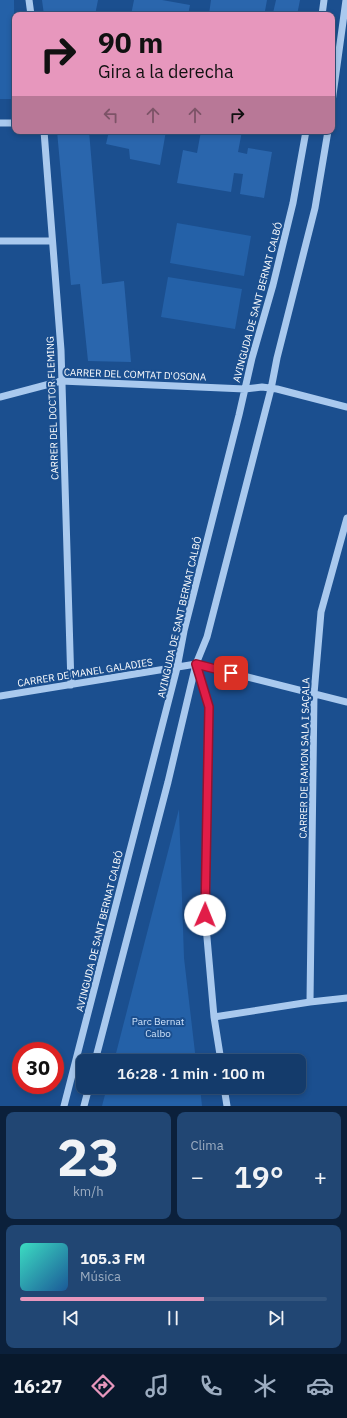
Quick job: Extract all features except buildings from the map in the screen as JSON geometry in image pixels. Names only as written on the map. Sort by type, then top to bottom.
[{"type":"street","points":[[29,0],[31,12]]},
{"type":"street","points":[[322,12],[324,0]]},
{"type":"street","points":[[335,80],[346,0]]},
{"type":"street","points":[[0,123],[12,123]]},
{"type":"street","name":"CARRER DEL DOCTOR FLEMING","points":[[44,134],[61,350],[71,685]]},
{"type":"street","name":"AVINGUDA DE SANT BERNAT CALBÓ","points":[[64,1106],[177,668],[184,631],[244,389],[275,278],[305,134]]},
{"type":"street","points":[[97,1054],[168,782],[196,664],[207,637],[271,389],[277,358],[315,208],[327,134]]},
{"type":"street","points":[[0,241],[52,241]]},
{"type":"street","name":"CARRER DEL COMTAT D'OSONA","points":[[0,397],[61,381],[244,389],[262,387],[347,407]]},
{"type":"street","name":"CARRER DE RAMON SALA I SAÇALA","points":[[310,1002],[314,694],[321,612],[347,518]]},
{"type":"street","points":[[196,664],[347,702]]},
{"type":"street","points":[[196,664],[209,707],[205,915],[214,1017],[220,1054]]},
{"type":"street","name":"CARRER DE MANEL GALADIES","points":[[0,696],[196,664]]},
{"type":"street","points":[[214,1017],[310,1002],[347,998]]},
{"type":"street","points":[[84,1106],[87,1094]]},
{"type":"street","points":[[225,1094],[227,1106]]},
{"type":"green space","points":[[0,0],[14,0],[14,12],[12,12],[12,99],[0,99]]},
{"type":"green space","points":[[177,223],[251,236],[244,276],[170,263]]},
{"type":"green space","points":[[168,277],[242,289],[235,329],[161,317]]},
{"type":"green space","name":"Parc Bernat Calbo","points":[[179,809],[184,958],[195,1054],[116,1054]]},
{"type":"green space","points":[[105,1094],[201,1094],[202,1106],[102,1106]]},
{"type":"route","points":[[205,915],[209,707],[196,664],[231,673]]}]
